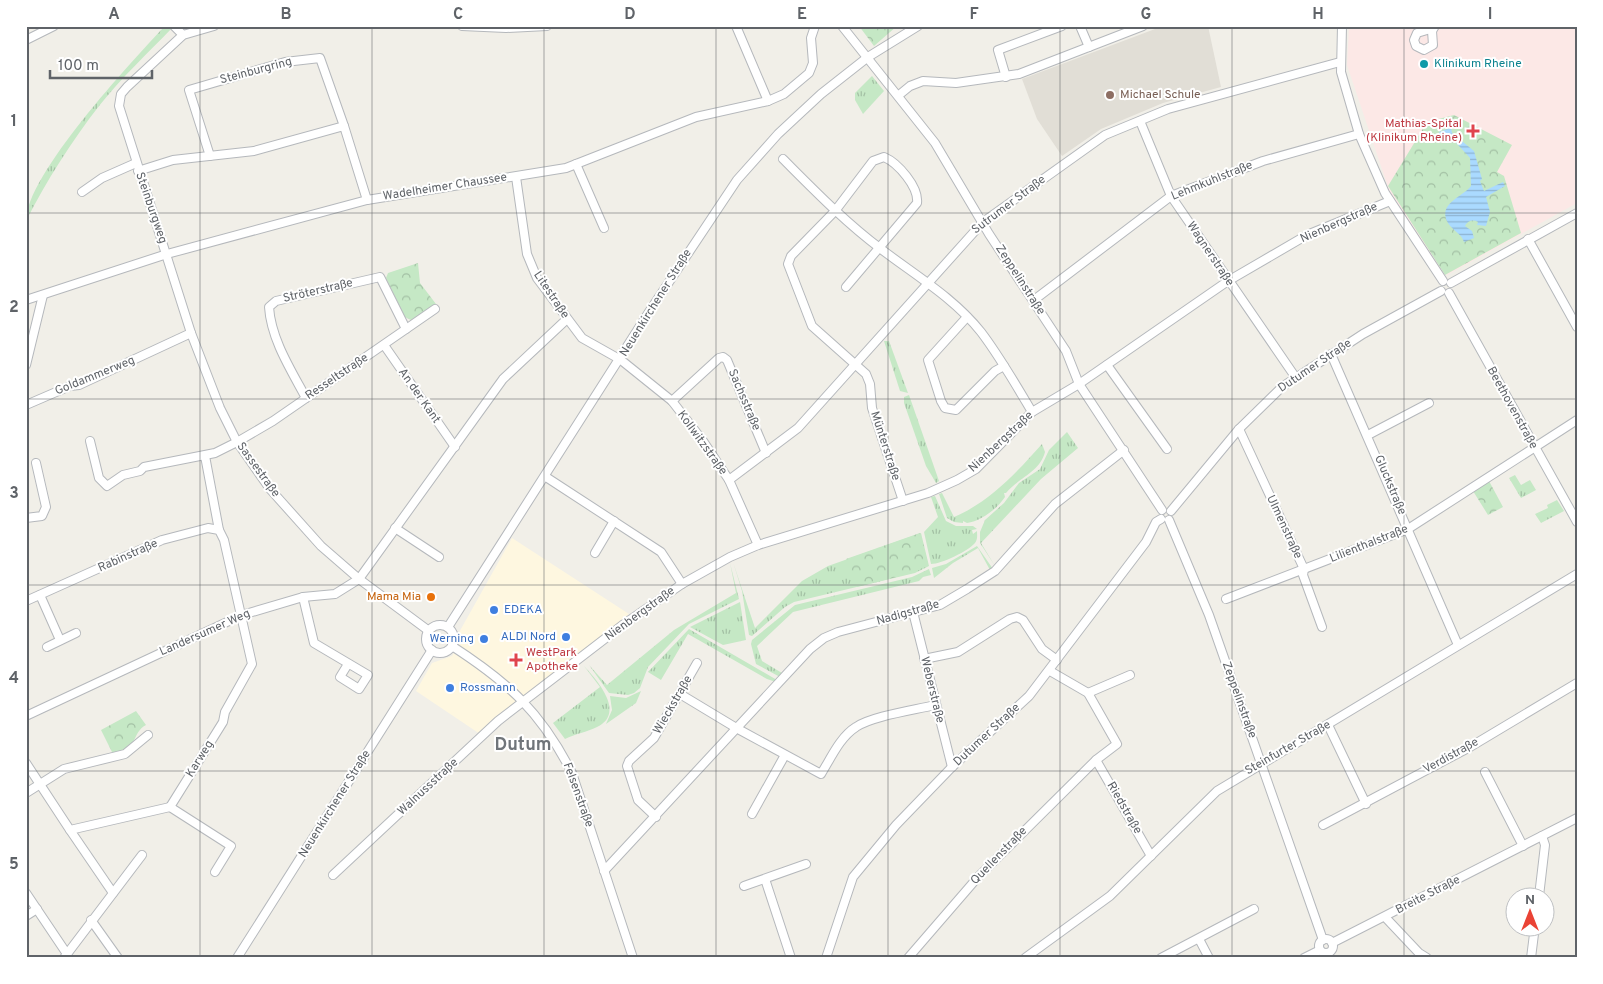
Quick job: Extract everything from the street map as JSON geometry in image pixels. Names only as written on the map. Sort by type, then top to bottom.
[{"type":"street","points":[[26,40],[54,26]]},
{"type":"street","points":[[174,26],[183,35],[214,26]]},
{"type":"street","points":[[462,26],[506,28],[547,26]]},
{"type":"street","points":[[736,26],[768,101]]},
{"type":"street","name":"Wadelheimer Chaussee","points":[[26,300],[167,254],[367,200],[408,192],[552,171],[576,164],[696,117],[768,101],[784,94],[809,73],[813,63],[811,38],[815,26]]},
{"type":"street","name":"Zeppelinstraße","points":[[842,26],[899,95],[935,143],[1066,351],[1079,384],[1167,511]]},
{"type":"street","name":"Neuenkirchener Straße","points":[[448,628],[707,223],[747,167],[812,102],[868,57],[918,26]]},
{"type":"street","points":[[1006,77],[998,50],[1062,26]]},
{"type":"street","points":[[1080,26],[1089,47]]},
{"type":"street","points":[[899,95],[910,86],[923,81],[956,82],[1019,74],[1144,26]]},
{"type":"street","points":[[1342,26],[1340,62],[1359,134],[1380,184],[1443,281],[1451,283],[1577,213]]},
{"type":"street","points":[[1429,26],[1427,30],[1417,34],[1414,40],[1416,46],[1424,50],[1433,45],[1432,31],[1435,26]]},
{"type":"street","name":"Steinburgweg","points":[[167,254],[120,111],[121,94],[183,35]]},
{"type":"street","name":"Steinburgring","points":[[210,156],[189,90],[285,62],[320,58],[367,200]]},
{"type":"street","name":"Sutrumer Straße","points":[[729,480],[798,428],[983,222],[1105,135],[1168,109],[1340,62]]},
{"type":"street","name":"Wagnerstraße","points":[[1140,121],[1171,196],[1228,282],[1296,378]]},
{"type":"street","points":[[137,167],[173,160],[254,151],[344,126]]},
{"type":"street","name":"Lehmkuhlstraße","points":[[1034,300],[1171,196],[1263,161],[1359,134]]},
{"type":"street","name":"Münterstraße","points":[[880,248],[917,203],[918,196],[892,160],[884,157],[873,161],[835,211],[791,256],[789,271],[812,326],[866,374],[870,384],[872,408],[903,501]]},
{"type":"street","points":[[783,158],[835,211],[967,317],[980,331],[1004,366],[1032,412]]},
{"type":"street","points":[[576,164],[604,228]]},
{"type":"street","name":"Steinburgweg","points":[[82,192],[102,178],[137,167]]},
{"type":"street","name":"Litestraße","points":[[516,177],[527,254],[537,278],[582,338],[621,360]]},
{"type":"street","name":"Nienbergstraße","points":[[524,701],[682,584],[730,557],[758,545],[928,493],[976,469],[1032,412],[1079,384],[1228,282],[1307,235],[1390,201]]},
{"type":"street","points":[[1528,239],[1577,327]]},
{"type":"street","points":[[846,287],[880,248]]},
{"type":"street","name":"Sassestraße","points":[[167,254],[191,333],[220,408],[237,442],[270,489],[294,518],[359,579],[429,631]]},
{"type":"street","name":"Ströterstraße","points":[[306,398],[285,360],[269,317],[269,306],[276,301],[380,277],[406,329]]},
{"type":"street","points":[[1443,281],[1440,286],[1445,292],[1452,289],[1451,283]]},
{"type":"street","name":"Dutumer Straße","points":[[1167,511],[1239,429],[1282,387],[1363,334],[1445,292]]},
{"type":"street","name":"Beethovenstraße","points":[[1445,292],[1577,522]]},
{"type":"street","points":[[26,365],[43,295]]},
{"type":"street","points":[[1569,312],[1577,308]]},
{"type":"street","name":"Resseltstraße","points":[[90,441],[99,478],[107,486],[123,475],[140,472],[144,467],[215,453],[273,421],[435,310]]},
{"type":"street","points":[[967,317],[928,360],[945,408],[956,410],[995,371],[1004,366]]},
{"type":"street","name":"Landersumer Weg","points":[[26,716],[242,615],[303,597],[335,594],[359,579],[502,379],[567,319]]},
{"type":"street","name":"Goldammerweg","points":[[26,405],[70,386],[88,381],[191,333]]},
{"type":"street","name":"An der Kant","points":[[384,345],[455,447]]},
{"type":"street","name":"Gluckstraße","points":[[1331,354],[1368,435],[1458,645]]},
{"type":"street","name":"Sachsstraße","points":[[672,401],[719,358],[723,357],[727,360],[766,453]]},
{"type":"street","name":"Kollwitzstraße","points":[[621,360],[672,401],[703,441],[729,480],[758,545]]},
{"type":"street","points":[[1107,365],[1166,449]]},
{"type":"street","points":[[1368,435],[1429,403]]},
{"type":"street","name":"Lilienthalstraße","points":[[1226,599],[1408,529],[1577,420]]},
{"type":"street","name":"Ulmenstraße","points":[[1239,429],[1304,569],[1303,575],[1322,627]]},
{"type":"street","name":"Nadigstraße","points":[[604,871],[614,858],[656,818],[783,677],[824,638],[940,605],[995,571],[1055,504],[1124,450]]},
{"type":"street","points":[[205,456],[219,530],[224,540],[242,615]]},
{"type":"street","points":[[26,518],[42,516],[46,507],[36,463]]},
{"type":"street","points":[[546,476],[661,552],[682,584]]},
{"type":"street","points":[[1165,520],[1160,514],[1167,511]]},
{"type":"street","name":"Zeppelinstraße","points":[[1165,520],[1209,615],[1323,940]]},
{"type":"street","name":"Dutumer Straße","points":[[826,958],[853,877],[896,825],[952,767],[1029,696],[1050,671],[1068,642],[1146,542],[1156,522],[1165,520]]},
{"type":"street","points":[[595,553],[614,521]]},
{"type":"street","name":"Rabinstraße","points":[[26,601],[162,540],[208,528],[219,530]]},
{"type":"street","points":[[396,528],[439,557]]},
{"type":"street","name":"Steinfurter Straße","points":[[1025,958],[1110,896],[1217,791],[1262,762],[1328,725],[1577,574]]},
{"type":"street","points":[[40,595],[60,640]]},
{"type":"street","points":[[303,597],[314,643],[348,664]]},
{"type":"street","name":"Weberstraße","points":[[913,612],[952,767]]},
{"type":"street","name":"Karweg","points":[[170,807],[223,722],[225,712],[252,664],[242,615]]},
{"type":"street","points":[[924,659],[958,652],[1010,619],[1017,617],[1023,620],[1042,649],[1057,660]]},
{"type":"street","points":[[438,625],[448,628],[454,636],[452,646],[443,652],[432,650],[426,641],[429,631],[438,625]]},
{"type":"street","points":[[47,647],[76,634]]},
{"type":"street","name":"Felsenstraße","points":[[452,646],[491,671],[524,701],[554,739],[572,773],[633,958]]},
{"type":"street","name":"Neuenkirchener Straße","points":[[238,958],[432,650]]},
{"type":"street","name":"Wieckstraße","points":[[656,818],[638,800],[627,766],[629,761],[654,738],[697,664]]},
{"type":"street","points":[[1050,671],[1088,693],[1130,675]]},
{"type":"street","name":"Verdistraße","points":[[1323,825],[1366,804],[1470,747],[1577,683]]},
{"type":"street","name":"Quellenstraße","points":[[908,958],[978,877],[1096,760],[1117,744],[1088,693]]},
{"type":"street","points":[[680,694],[738,729],[821,774],[841,741],[856,727],[870,720],[935,705]]},
{"type":"street","name":"Walnussstraße","points":[[333,875],[498,721],[524,701]]},
{"type":"street","points":[[1328,725],[1366,804]]},
{"type":"street","points":[[26,793],[64,769],[125,754],[148,735]]},
{"type":"street","points":[[752,814],[785,755]]},
{"type":"street","name":"Riedstraße","points":[[1096,760],[1151,856]]},
{"type":"street","points":[[26,763],[112,893]]},
{"type":"street","points":[[1485,772],[1523,846]]},
{"type":"street","points":[[70,830],[170,807],[231,846],[215,872]]},
{"type":"street","name":"Breite Straße","points":[[1332,944],[1577,818]]},
{"type":"street","points":[[1540,886],[1545,845],[1542,836]]},
{"type":"street","points":[[26,893],[65,956],[142,855]]},
{"type":"street","points":[[744,886],[806,864]]},
{"type":"street","points":[[765,880],[791,958]]},
{"type":"street","points":[[26,916],[37,909]]},
{"type":"street","points":[[1161,958],[1254,909]]},
{"type":"street","points":[[1386,917],[1419,953],[1427,958]]},
{"type":"street","points":[[92,920],[118,958]]},
{"type":"street","points":[[1531,958],[1534,936]]},
{"type":"street","points":[[1200,939],[1209,958]]},
{"type":"street","points":[[1323,940],[1328,940],[1332,944],[1329,955],[1320,950],[1320,944],[1323,940]]},
{"type":"street","points":[[1304,958],[1320,950]]},
{"type":"shaded area","name":"Michael Schule","points":[[1163,26],[1208,26],[1221,87],[1163,103],[1101,129],[1062,156],[1037,119],[1022,79]]},
{"type":"shaded area","name":"Mathias-Spital (Klinikum Rheine)","points":[[1349,26],[1577,26],[1577,203],[1447,275],[1442,273],[1390,193],[1347,65]]},
{"type":"shaded area","points":[[512,538],[629,614],[480,734],[416,691],[432,663],[452,656],[458,646],[457,636]]},
{"type":"green space","points":[[165,26],[172,28],[116,86],[69,147],[26,221],[31,201],[43,176],[61,149],[106,91]]},
{"type":"green space","points":[[859,26],[897,26],[874,46]]},
{"type":"green space","points":[[872,76],[884,91],[863,114],[855,100],[855,93]]},
{"type":"green space","points":[[1454,115],[1512,145],[1497,172],[1504,176],[1521,233],[1445,275],[1388,186],[1427,122]]},
{"type":"green space","points":[[418,263],[420,283],[436,304],[411,320],[405,317],[386,278],[388,273]]},
{"type":"green space","points":[[884,341],[889,341],[908,393],[900,391]]},
{"type":"green space","points":[[909,395],[939,481],[936,483],[926,466],[904,403],[904,397]]},
{"type":"green space","points":[[1067,432],[1078,448],[1041,479],[981,543],[995,566],[980,543],[980,532],[985,520],[1004,503],[1019,483],[1040,469],[1049,450]]},
{"type":"green space","points":[[1042,444],[1045,452],[1038,465],[1004,493],[1005,497],[993,510],[978,520],[967,523],[963,521],[963,523],[954,522],[947,518],[939,494],[942,493],[954,517],[967,511],[991,495]]},
{"type":"green space","points":[[1515,475],[1521,485],[1530,480],[1536,490],[1521,498],[1509,478]]},
{"type":"green space","points":[[1489,481],[1503,507],[1488,515],[1473,491]]},
{"type":"green space","points":[[935,496],[946,521],[956,526],[973,526],[977,529],[972,530],[973,534],[977,531],[977,540],[972,546],[961,553],[942,562],[931,564],[924,532],[938,517],[931,497]]},
{"type":"green space","points":[[1557,500],[1564,511],[1541,523],[1535,514],[1548,508],[1547,505]]},
{"type":"green space","points":[[920,533],[928,564],[916,572],[857,587],[846,559]]},
{"type":"green space","points":[[921,533],[929,566],[915,573],[794,602],[785,607],[752,636],[749,635],[742,591],[733,562],[755,628],[802,581],[828,566]]},
{"type":"green space","points":[[977,546],[993,569],[990,570],[978,548],[953,563],[934,578],[932,568],[946,564]]},
{"type":"green space","points":[[730,563],[739,599],[689,624],[648,667],[640,688],[634,693],[628,695],[609,693],[589,665],[607,685],[674,630],[736,593]]},
{"type":"green space","points":[[929,569],[931,575],[923,577],[919,581],[793,612],[757,646],[762,661],[782,673],[780,677],[756,664],[751,644],[752,640],[795,605],[912,577]]},
{"type":"green space","points":[[740,602],[746,640],[723,645],[690,627]]},
{"type":"green space","points":[[689,629],[777,680],[776,682],[767,679],[688,634],[661,680],[648,672]]},
{"type":"green space","points":[[584,666],[601,687],[606,696],[609,713],[606,721],[597,727],[565,739],[553,723],[600,687]]},
{"type":"green space","points":[[641,691],[636,703],[606,724],[612,710],[610,696],[626,698]]},
{"type":"green space","points":[[136,711],[146,725],[141,728],[127,748],[113,754],[101,730]]},
{"type":"water","points":[[1451,128],[1452,133],[1474,151],[1484,191],[1503,182],[1505,186],[1486,197],[1490,212],[1486,226],[1477,225],[1478,222],[1474,221],[1466,224],[1465,226],[1472,231],[1474,238],[1464,242],[1461,236],[1448,223],[1446,210],[1452,201],[1471,186],[1470,158],[1449,135],[1440,137],[1439,132]]},
{"type":"place","name":"Klinikum Rheine","points":[[1424,64]]},
{"type":"place","name":"Michael Schule","points":[[1110,95]]},
{"type":"place","name":"Mathias-Spital (Klinikum Rheine)","points":[[1473,131]]},
{"type":"place","name":"Mama Mia","points":[[431,597]]},
{"type":"place","name":"EDEKA","points":[[494,610]]},
{"type":"place","name":"ALDI Nord","points":[[566,637]]},
{"type":"place","name":"Werning","points":[[484,639]]},
{"type":"place","name":"WestPark Apotheke","points":[[516,660]]},
{"type":"place","name":"Rossmann","points":[[450,688]]},
{"type":"district","name":"Dutum","points":[[523,745]]}]
